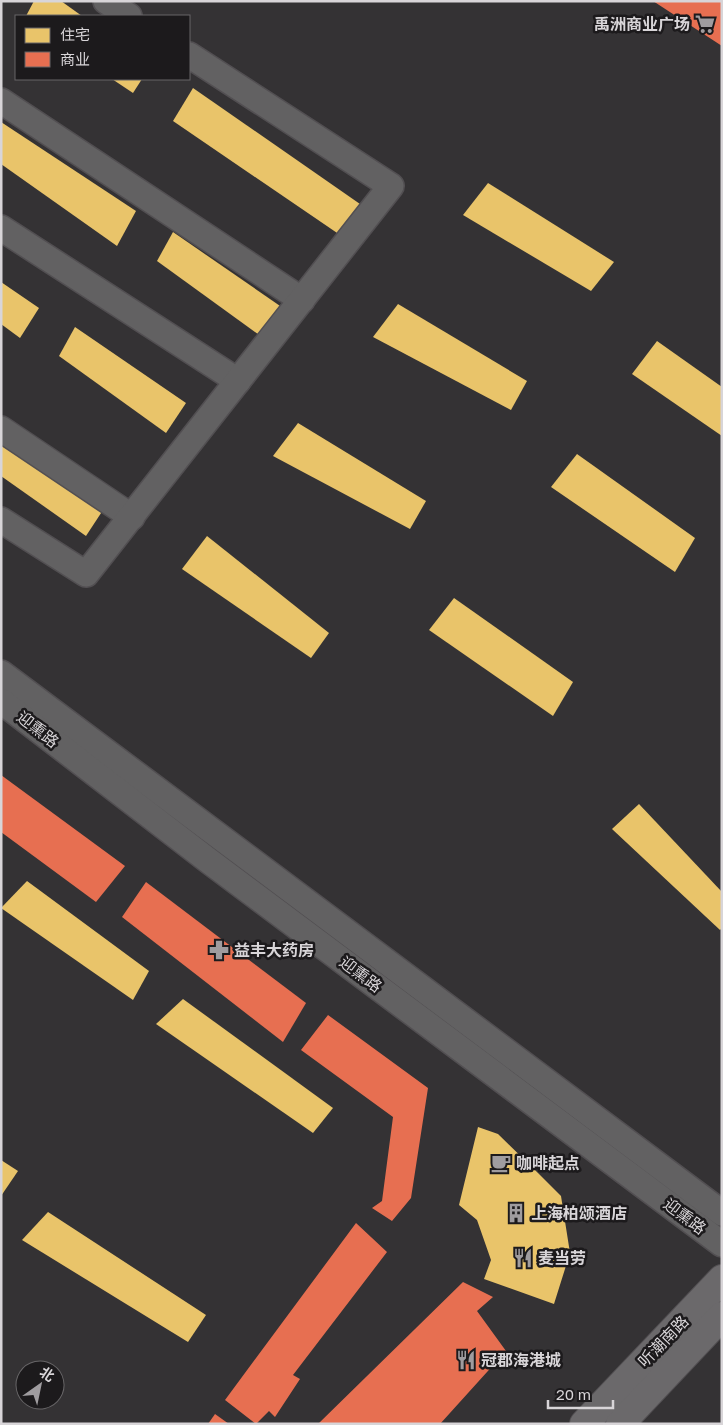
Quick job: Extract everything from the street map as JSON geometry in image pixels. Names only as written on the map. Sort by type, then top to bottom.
[{"type":"main road","name":"听潮南路","points":[[584,1424],[722,1279]]},
{"type":"main road","name":"听潮南路","points":[[620,1424],[722,1316]]},
{"type":"street","points":[[106,1],[127,15]]},
{"type":"street","points":[[1,520],[86,574],[391,186],[190,56]]},
{"type":"street","points":[[1,101],[302,300]]},
{"type":"street","points":[[1,228],[238,381]]},
{"type":"street","points":[[1,429],[132,517]]},
{"type":"street","name":"迎熏路","points":[[1,672],[722,1213]]},
{"type":"street","name":"迎熏路","points":[[1,701],[209,861],[722,1244]]},
{"type":"building: 住宅","points":[[34,1],[61,1],[81,15],[27,15]]},
{"type":"building: 住宅","points":[[114,80],[141,80],[133,93]]},
{"type":"building: 住宅","points":[[193,88],[360,204],[343,237],[173,121]]},
{"type":"building: 住宅","points":[[1,122],[136,211],[117,246],[1,164]]},
{"type":"building: 住宅","points":[[488,183],[614,262],[591,291],[463,215]]},
{"type":"building: 住宅","points":[[173,232],[283,308],[262,337],[157,261]]},
{"type":"building: 住宅","points":[[1,282],[39,308],[20,338],[1,324]]},
{"type":"building: 住宅","points":[[398,304],[527,381],[511,410],[373,337]]},
{"type":"building: 住宅","points":[[75,327],[186,403],[166,433],[59,356]]},
{"type":"building: 住宅","points":[[657,341],[722,387],[722,436],[632,374]]},
{"type":"building: 住宅","points":[[298,423],[426,501],[410,529],[273,456]]},
{"type":"building: 住宅","points":[[1,436],[105,507],[86,536],[1,476]]},
{"type":"building: 住宅","points":[[577,454],[695,538],[675,572],[551,487]]},
{"type":"building: 住宅","points":[[207,536],[329,633],[311,658],[182,569]]},
{"type":"building: 住宅","points":[[454,598],[573,682],[553,716],[429,630]]},
{"type":"building: 住宅","points":[[639,804],[722,892],[722,928],[720,930],[612,829]]},
{"type":"building: 住宅","points":[[27,881],[149,971],[133,1000],[1,908]]},
{"type":"building: 住宅","points":[[183,999],[333,1108],[313,1133],[156,1024]]},
{"type":"building: 住宅","name":"上海柏颂酒店","points":[[478,1127],[498,1134],[561,1196],[570,1253],[554,1304],[484,1279],[491,1260],[477,1220],[459,1205]]},
{"type":"building: 住宅","points":[[1,1160],[18,1171],[1,1196]]},
{"type":"building: 住宅","points":[[48,1212],[206,1315],[188,1342],[22,1240]]},
{"type":"building: 商业","name":"禹洲商业广场","points":[[653,1],[722,1],[722,46]]},
{"type":"building: 商业","points":[[1,775],[125,866],[96,902],[1,832]]},
{"type":"building: 商业","points":[[146,882],[306,1003],[283,1042],[122,917]]},
{"type":"building: 商业","points":[[328,1015],[428,1088],[411,1198],[392,1221],[372,1208],[382,1201],[393,1117],[301,1050]]},
{"type":"building: 商业","points":[[356,1223],[387,1252],[293,1375],[300,1379],[275,1417],[269,1411],[256,1424],[225,1400]]},
{"type":"building: 商业","points":[[463,1282],[493,1297],[477,1311],[506,1351],[440,1424],[318,1424]]},
{"type":"building: 商业","points":[[215,1414],[229,1424],[208,1424]]},
{"type":"place","name":"禹洲商业广场","points":[[705,24]]},
{"type":"place","name":"益丰大药房","points":[[219,950]]},
{"type":"place","name":"咖啡起点","points":[[501,1163]]},
{"type":"place","name":"上海柏颂酒店","points":[[516,1213]]},
{"type":"place","name":"麦当劳","points":[[523,1258]]},
{"type":"place","name":"冠郡海港城","points":[[466,1360]]}]
